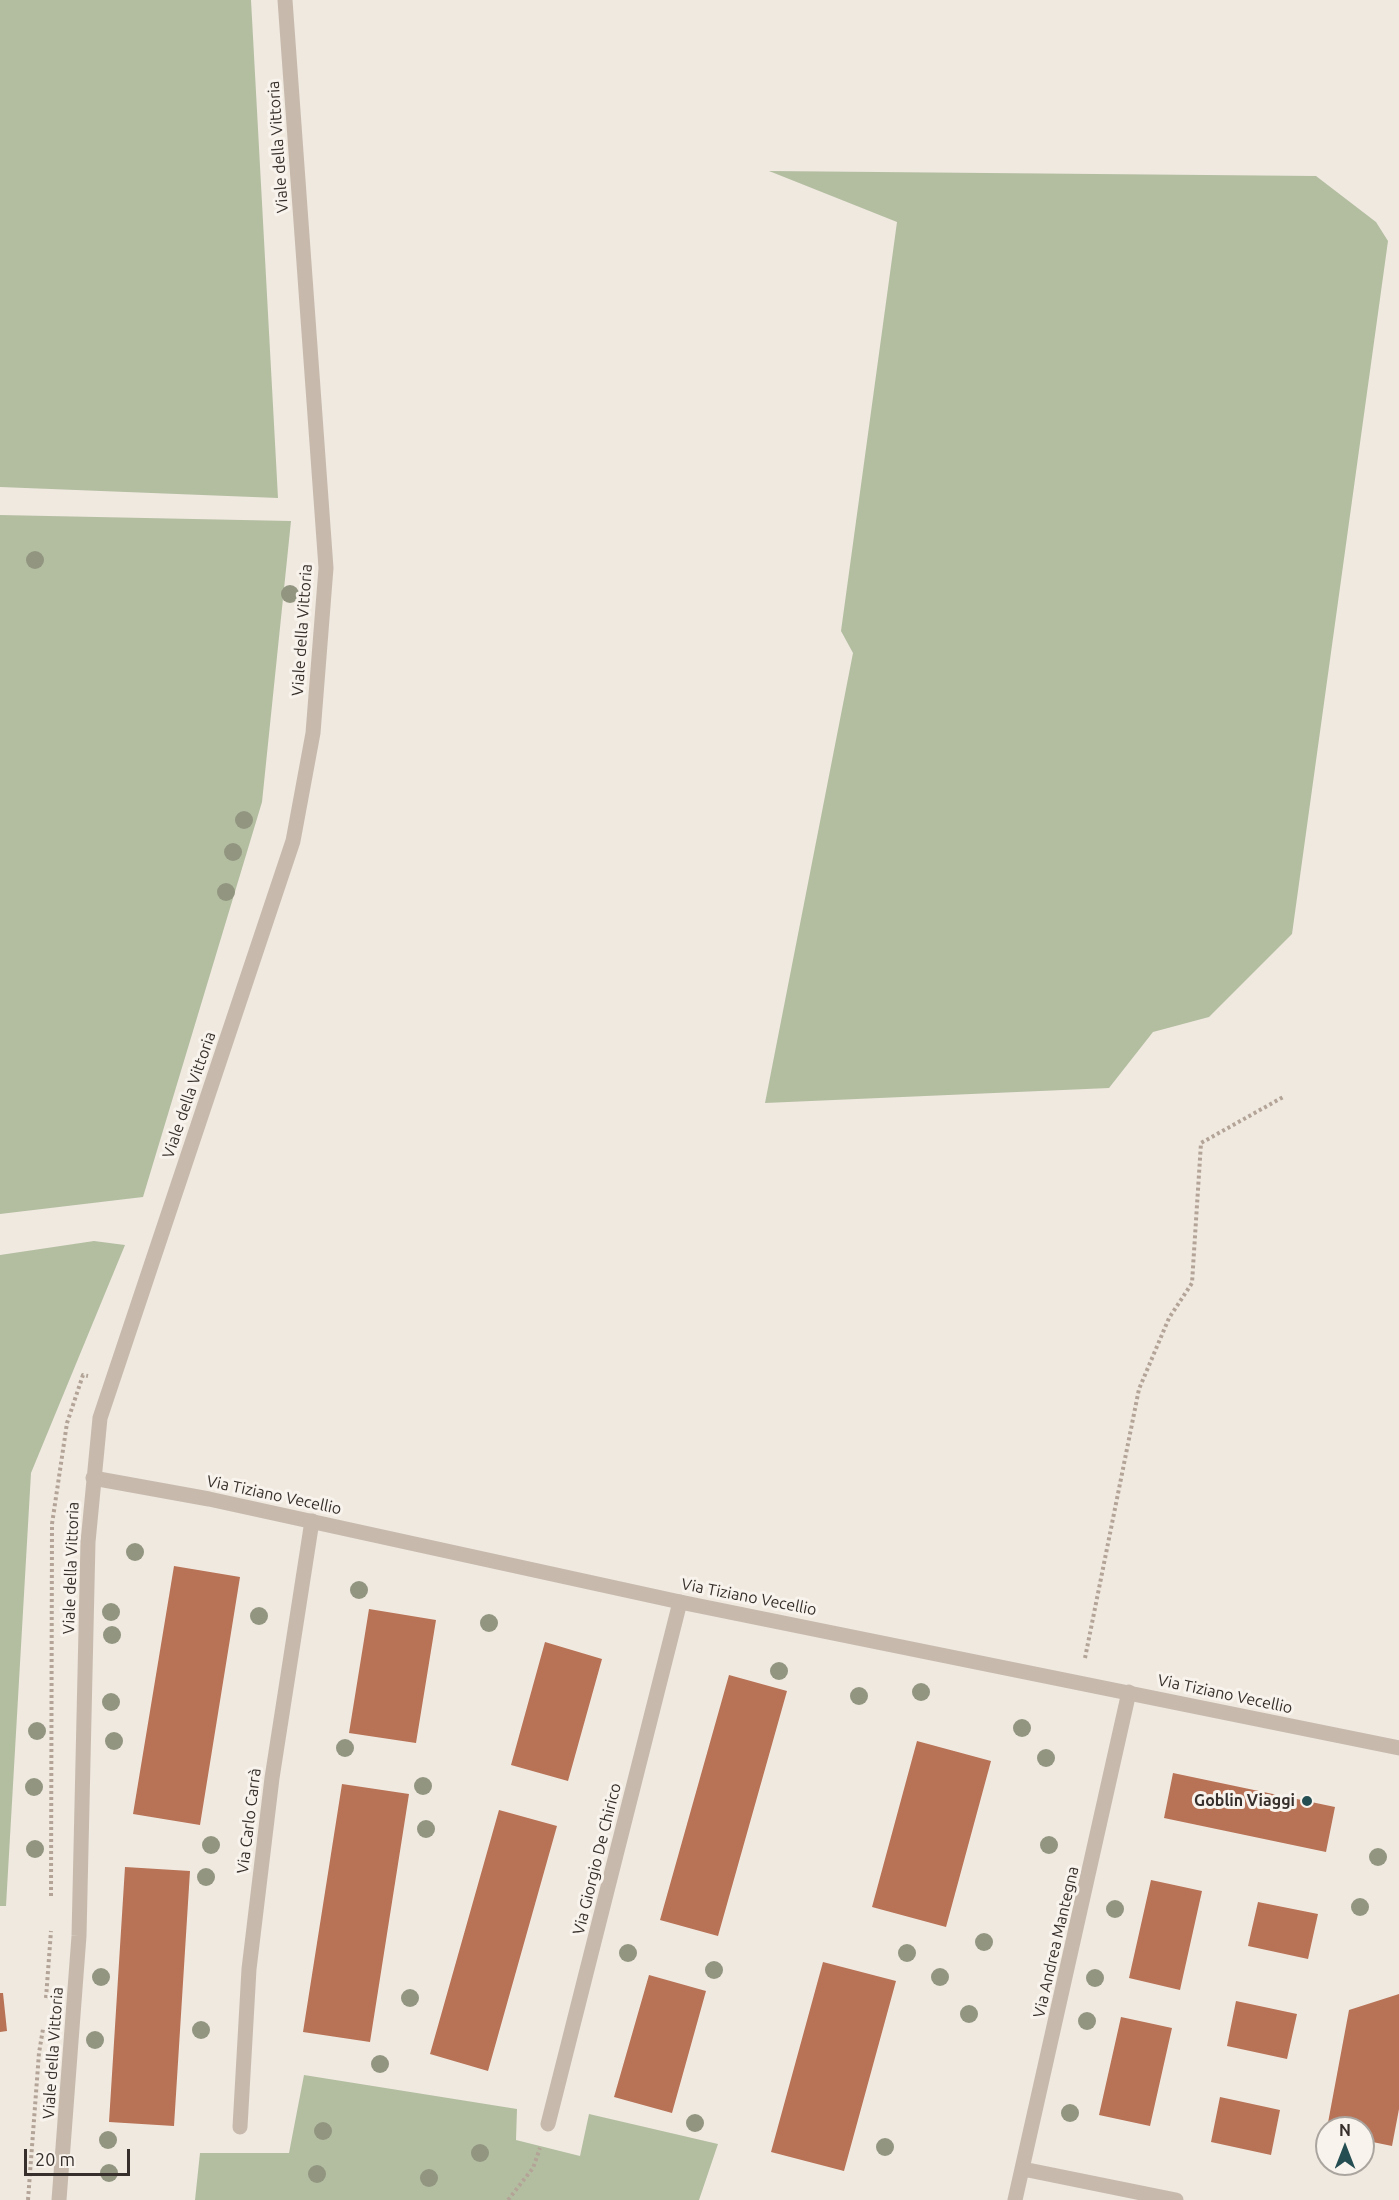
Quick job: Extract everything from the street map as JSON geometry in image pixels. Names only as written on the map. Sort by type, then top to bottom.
[{"type":"street","name":"Viale della Vittoria","points":[[59,2200],[80,1936],[88,1542],[100,1418],[293,841],[313,733],[326,568],[285,0]]},
{"type":"street","name":"Via Tiziano Vecellio","points":[[93,1478],[193,1496],[680,1602],[1399,1748]]},
{"type":"street","name":"Via Carlo Carrà","points":[[240,2127],[249,1970],[272,1778],[312,1521]]},
{"type":"street","name":"Via Giorgio De Chirico","points":[[548,2124],[680,1602]]},
{"type":"street","name":"Via Andrea Mantegna","points":[[1015,2200],[1129,1692]]},
{"type":"street","points":[[1023,2169],[1176,2200]]},
{"type":"path","points":[[1080,1682],[1139,1389],[1169,1318],[1192,1283],[1201,1143],[1285,1096]]},
{"type":"path","points":[[51,1897],[52,1524],[67,1423],[83,1375],[111,1383]]},
{"type":"path","points":[[45,2002],[52,1920]]},
{"type":"path","points":[[28,2200],[39,2053],[44,2026]]},
{"type":"path","points":[[508,2200],[533,2168],[548,2124]]},
{"type":"green space","points":[[0,0],[251,0],[278,498],[0,487]]},
{"type":"green space","points":[[769,171],[1316,176],[1376,222],[1388,241],[1292,934],[1209,1017],[1153,1032],[1109,1088],[765,1103],[853,653],[841,631],[897,222]]},
{"type":"green space","points":[[0,515],[291,521],[262,802],[143,1197],[0,1214]]},
{"type":"green space","points":[[94,1241],[125,1245],[31,1473],[6,1906],[0,1906],[0,1255]]},
{"type":"green space","points":[[304,2075],[517,2109],[516,2140],[580,2156],[589,2114],[718,2144],[699,2200],[195,2200],[200,2153],[289,2153]]},
{"type":"building","points":[[174,1566],[240,1577],[200,1825],[133,1814]]},
{"type":"building","points":[[369,1609],[436,1620],[416,1743],[349,1733]]},
{"type":"building","points":[[545,1642],[602,1659],[568,1781],[511,1765]]},
{"type":"building","points":[[729,1675],[787,1691],[718,1936],[660,1920]]},
{"type":"building","points":[[917,1741],[991,1761],[946,1927],[872,1907]]},
{"type":"building","points":[[1173,1773],[1335,1807],[1326,1852],[1164,1818]]},
{"type":"building","points":[[342,1784],[409,1794],[370,2042],[303,2032]]},
{"type":"building","points":[[499,1810],[557,1826],[488,2071],[430,2054]]},
{"type":"building","points":[[125,1867],[190,1871],[174,2126],[109,2122]]},
{"type":"building","points":[[1151,1880],[1202,1891],[1180,1990],[1129,1978]]},
{"type":"building","points":[[1258,1902],[1318,1914],[1308,1959],[1248,1946]]},
{"type":"building","points":[[823,1962],[896,1981],[844,2171],[771,2152]]},
{"type":"building","points":[[649,1975],[706,1991],[672,2113],[614,2097]]},
{"type":"building","points":[[0,1993],[3,1993],[7,2031],[0,2032]]},
{"type":"building","points":[[1399,1994],[1399,2109],[1392,2146],[1375,2142],[1375,2116],[1329,2116],[1349,2010]]},
{"type":"building","points":[[1236,2001],[1297,2014],[1287,2059],[1227,2046]]},
{"type":"building","points":[[1121,2017],[1172,2028],[1150,2126],[1099,2115]]},
{"type":"building","points":[[1220,2097],[1280,2110],[1271,2155],[1211,2142]]},
{"type":"place","name":"Goblin Viaggi","points":[[1307,1801]]}]
